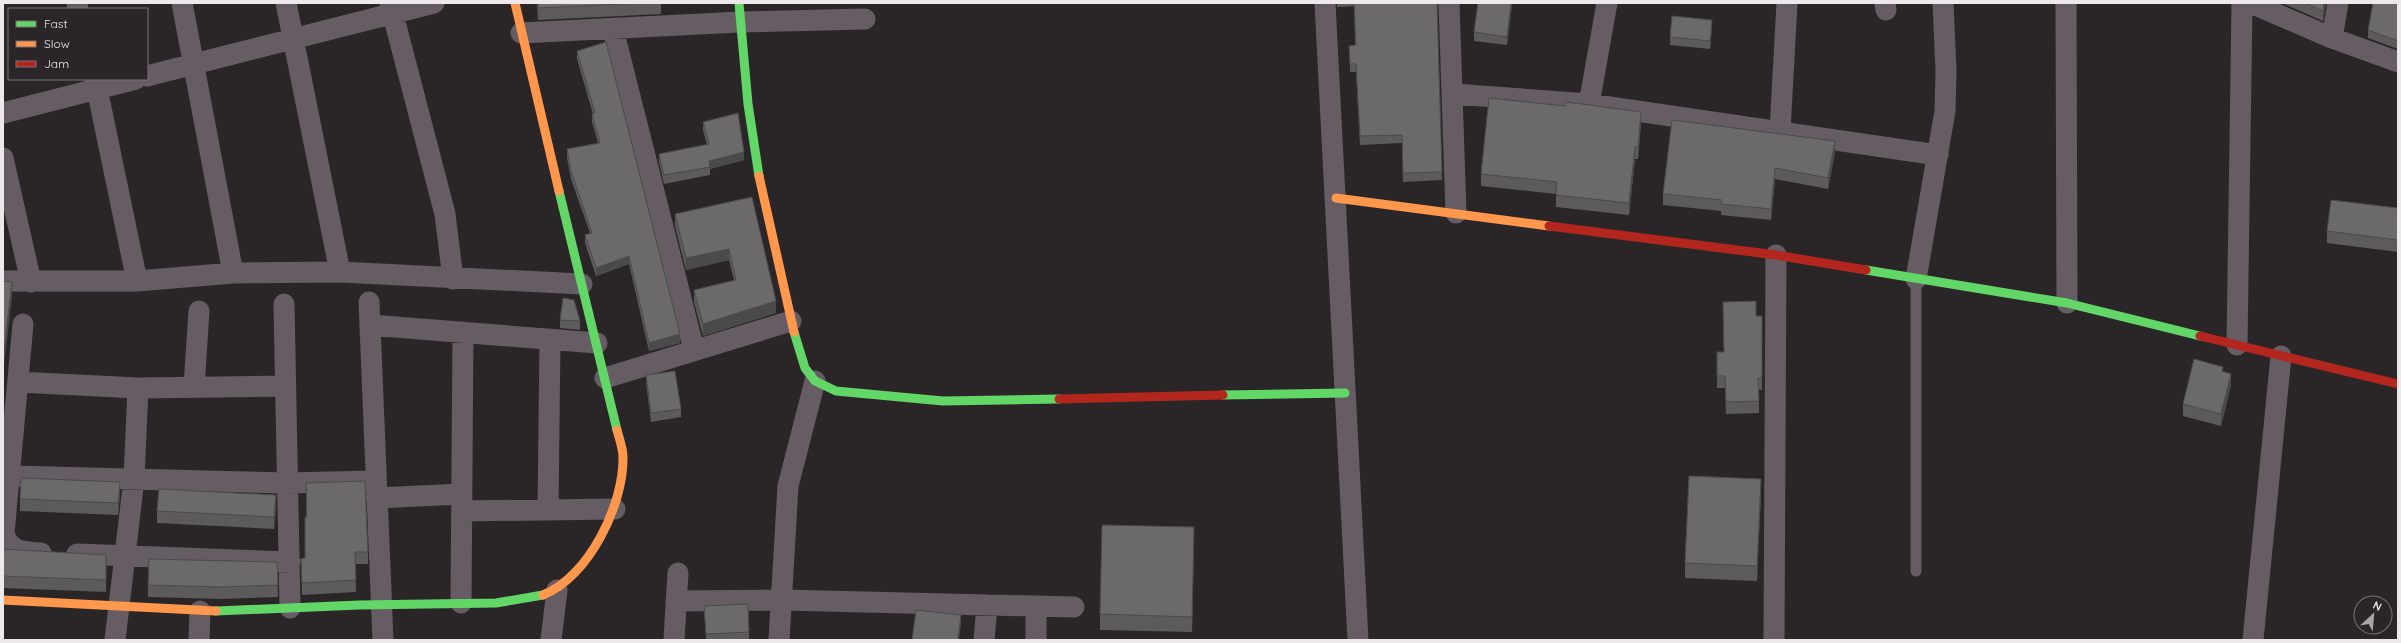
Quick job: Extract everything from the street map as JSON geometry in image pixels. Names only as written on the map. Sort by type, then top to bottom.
[{"type":"street","points":[[182,3],[195,64],[233,273]]},
{"type":"street","points":[[286,3],[295,40],[340,272]]},
{"type":"street","points":[[148,76],[295,40],[392,9],[434,3]]},
{"type":"street","points":[[3,600],[200,611],[521,600],[542,597],[557,590],[599,540],[615,509],[623,481],[623,455],[521,34],[515,3]]},
{"type":"street","points":[[1325,3],[1358,640]]},
{"type":"street","points":[[1449,3],[1454,94],[1456,213]]},
{"type":"street","points":[[1589,104],[1607,3]]},
{"type":"street","points":[[1780,131],[1787,3]]},
{"type":"street","points":[[1916,279],[1945,111],[1946,84],[1943,3]]},
{"type":"street","points":[[2066,3],[2067,303]]},
{"type":"street","points":[[2237,345],[2239,95],[2242,3]]},
{"type":"street","points":[[2251,3],[2332,38],[2398,62]]},
{"type":"street","points":[[2332,38],[2338,3]]},
{"type":"street","points":[[392,9],[445,214],[453,279]]},
{"type":"street","points":[[521,34],[613,29],[740,12],[865,19]]},
{"type":"street","points":[[740,12],[748,104],[761,190],[797,347],[805,368],[815,381],[836,391],[942,400],[1345,393]]},
{"type":"street","points":[[613,29],[694,350]]},
{"type":"street","points":[[3,113],[96,84],[128,80]]},
{"type":"street","points":[[96,84],[137,281]]},
{"type":"street","points":[[1454,94],[1589,104],[1938,155]]},
{"type":"street","points":[[3,158],[31,282]]},
{"type":"street","points":[[1336,198],[1776,256],[2067,303],[2398,384]]},
{"type":"street","points":[[1774,640],[1776,256]]},
{"type":"street","points":[[3,281],[137,281],[233,273],[340,272],[453,279],[582,284]]},
{"type":"street","points":[[369,302],[375,490],[382,640]]},
{"type":"street","points":[[284,304],[290,608]]},
{"type":"street","points":[[194,388],[199,311]]},
{"type":"street","points":[[605,378],[791,321]]},
{"type":"street","points":[[23,324],[11,476],[4,533],[7,542],[16,551],[290,562]]},
{"type":"street","points":[[370,325],[597,343]]},
{"type":"street","points":[[462,603],[463,332]]},
{"type":"street","points":[[548,510],[550,339]]},
{"type":"street","points":[[2253,640],[2281,356]]},
{"type":"street","points":[[779,640],[783,600],[788,486],[815,381]]},
{"type":"street","points":[[18,382],[138,388],[285,386]]},
{"type":"street","points":[[115,640],[134,479],[138,388]]},
{"type":"street","points":[[11,476],[287,483],[375,490],[462,502],[548,510],[615,509]]},
{"type":"street","points":[[674,640],[678,572]]},
{"type":"street","points":[[551,640],[557,590]]},
{"type":"street","points":[[676,601],[783,600],[1074,607]]},
{"type":"street","points":[[984,640],[987,605]]},
{"type":"street","points":[[1036,606],[1036,640]]},
{"type":"street","points":[[199,640],[200,611]]},
{"type":"lane","points":[[1916,279],[1916,571]]},
{"type":"building","points":[[538,3],[642,3],[538,8]]},
{"type":"building","points":[[1354,3],[1437,3],[1442,172],[1403,173],[1402,135],[1360,136],[1356,64],[1350,64],[1349,46],[1356,45]]},
{"type":"building","points":[[1478,3],[1511,3],[1507,37],[1474,32]]},
{"type":"building","points":[[2305,3],[2324,3],[2323,11]]},
{"type":"building","points":[[2373,3],[2398,3],[2398,41],[2368,30]]},
{"type":"building","points":[[1672,16],[1712,20],[1710,41],[1670,37]]},
{"type":"building","points":[[606,42],[680,334],[649,343],[629,256],[596,268],[585,235],[592,233],[571,171],[567,149],[600,143],[592,114],[595,113],[577,51]]},
{"type":"building","points":[[1489,98],[1565,106],[1565,102],[1641,112],[1638,147],[1635,147],[1629,203],[1556,195],[1557,182],[1481,174]]},
{"type":"building","points":[[738,113],[744,152],[709,161],[710,167],[664,175],[659,154],[709,144],[703,122]]},
{"type":"building","points":[[1672,120],[1835,141],[1828,178],[1775,168],[1771,209],[1721,204],[1722,200],[1663,194]]},
{"type":"building","points":[[752,197],[776,301],[703,324],[694,290],[736,280],[729,249],[686,258],[675,214]]},
{"type":"building","points":[[2331,200],[2398,208],[2398,240],[2327,231]]},
{"type":"building","points":[[3,281],[12,282],[3,359]]},
{"type":"building","points":[[563,298],[574,300],[580,321],[560,320]]},
{"type":"building","points":[[1756,301],[1756,316],[1762,316],[1762,378],[1758,378],[1759,401],[1726,402],[1725,376],[1717,376],[1717,352],[1724,352],[1723,302]]},
{"type":"building","points":[[2194,359],[2223,367],[2222,371],[2231,374],[2221,414],[2183,404]]},
{"type":"building","points":[[675,371],[681,409],[651,413],[646,375]]},
{"type":"building","points":[[1689,476],[1761,479],[1757,566],[1685,563]]},
{"type":"building","points":[[21,478],[120,482],[118,503],[20,499]]},
{"type":"building","points":[[365,481],[368,552],[355,552],[356,580],[302,583],[301,559],[305,558],[305,517],[307,517],[306,483]]},
{"type":"building","points":[[159,489],[276,495],[274,517],[157,511]]},
{"type":"building","points":[[1102,525],[1194,527],[1192,617],[1100,614]]},
{"type":"building","points":[[3,549],[106,555],[106,580],[3,576]]},
{"type":"building","points":[[149,559],[277,562],[278,585],[222,587],[148,585]]},
{"type":"building","points":[[748,604],[749,632],[706,634],[704,606]]},
{"type":"building","points":[[916,610],[961,615],[958,640],[912,640]]},
{"type":"traffic: fast","points":[[739,3],[748,104],[759,176]]},
{"type":"traffic: fast","points":[[559,191],[617,430]]},
{"type":"traffic: fast","points":[[1866,270],[2067,303],[2200,336]]},
{"type":"traffic: fast","points":[[794,332],[805,368],[815,381],[836,391],[943,401],[1059,399]]},
{"type":"traffic: fast","points":[[1223,395],[1345,393]]},
{"type":"traffic: fast","points":[[216,611],[359,605],[496,603],[543,595]]},
{"type":"traffic: slow","points":[[515,3],[559,191]]},
{"type":"traffic: slow","points":[[759,176],[794,332]]},
{"type":"traffic: slow","points":[[1336,198],[1549,226]]},
{"type":"traffic: slow","points":[[543,595],[560,586],[589,556],[601,537],[610,517],[622,476],[623,454],[617,430]]},
{"type":"traffic: slow","points":[[3,600],[216,611]]},
{"type":"traffic: jam","points":[[1549,226],[1776,255],[1866,270]]},
{"type":"traffic: jam","points":[[2200,336],[2398,384]]},
{"type":"traffic: jam","points":[[1059,399],[1223,395]]}]
